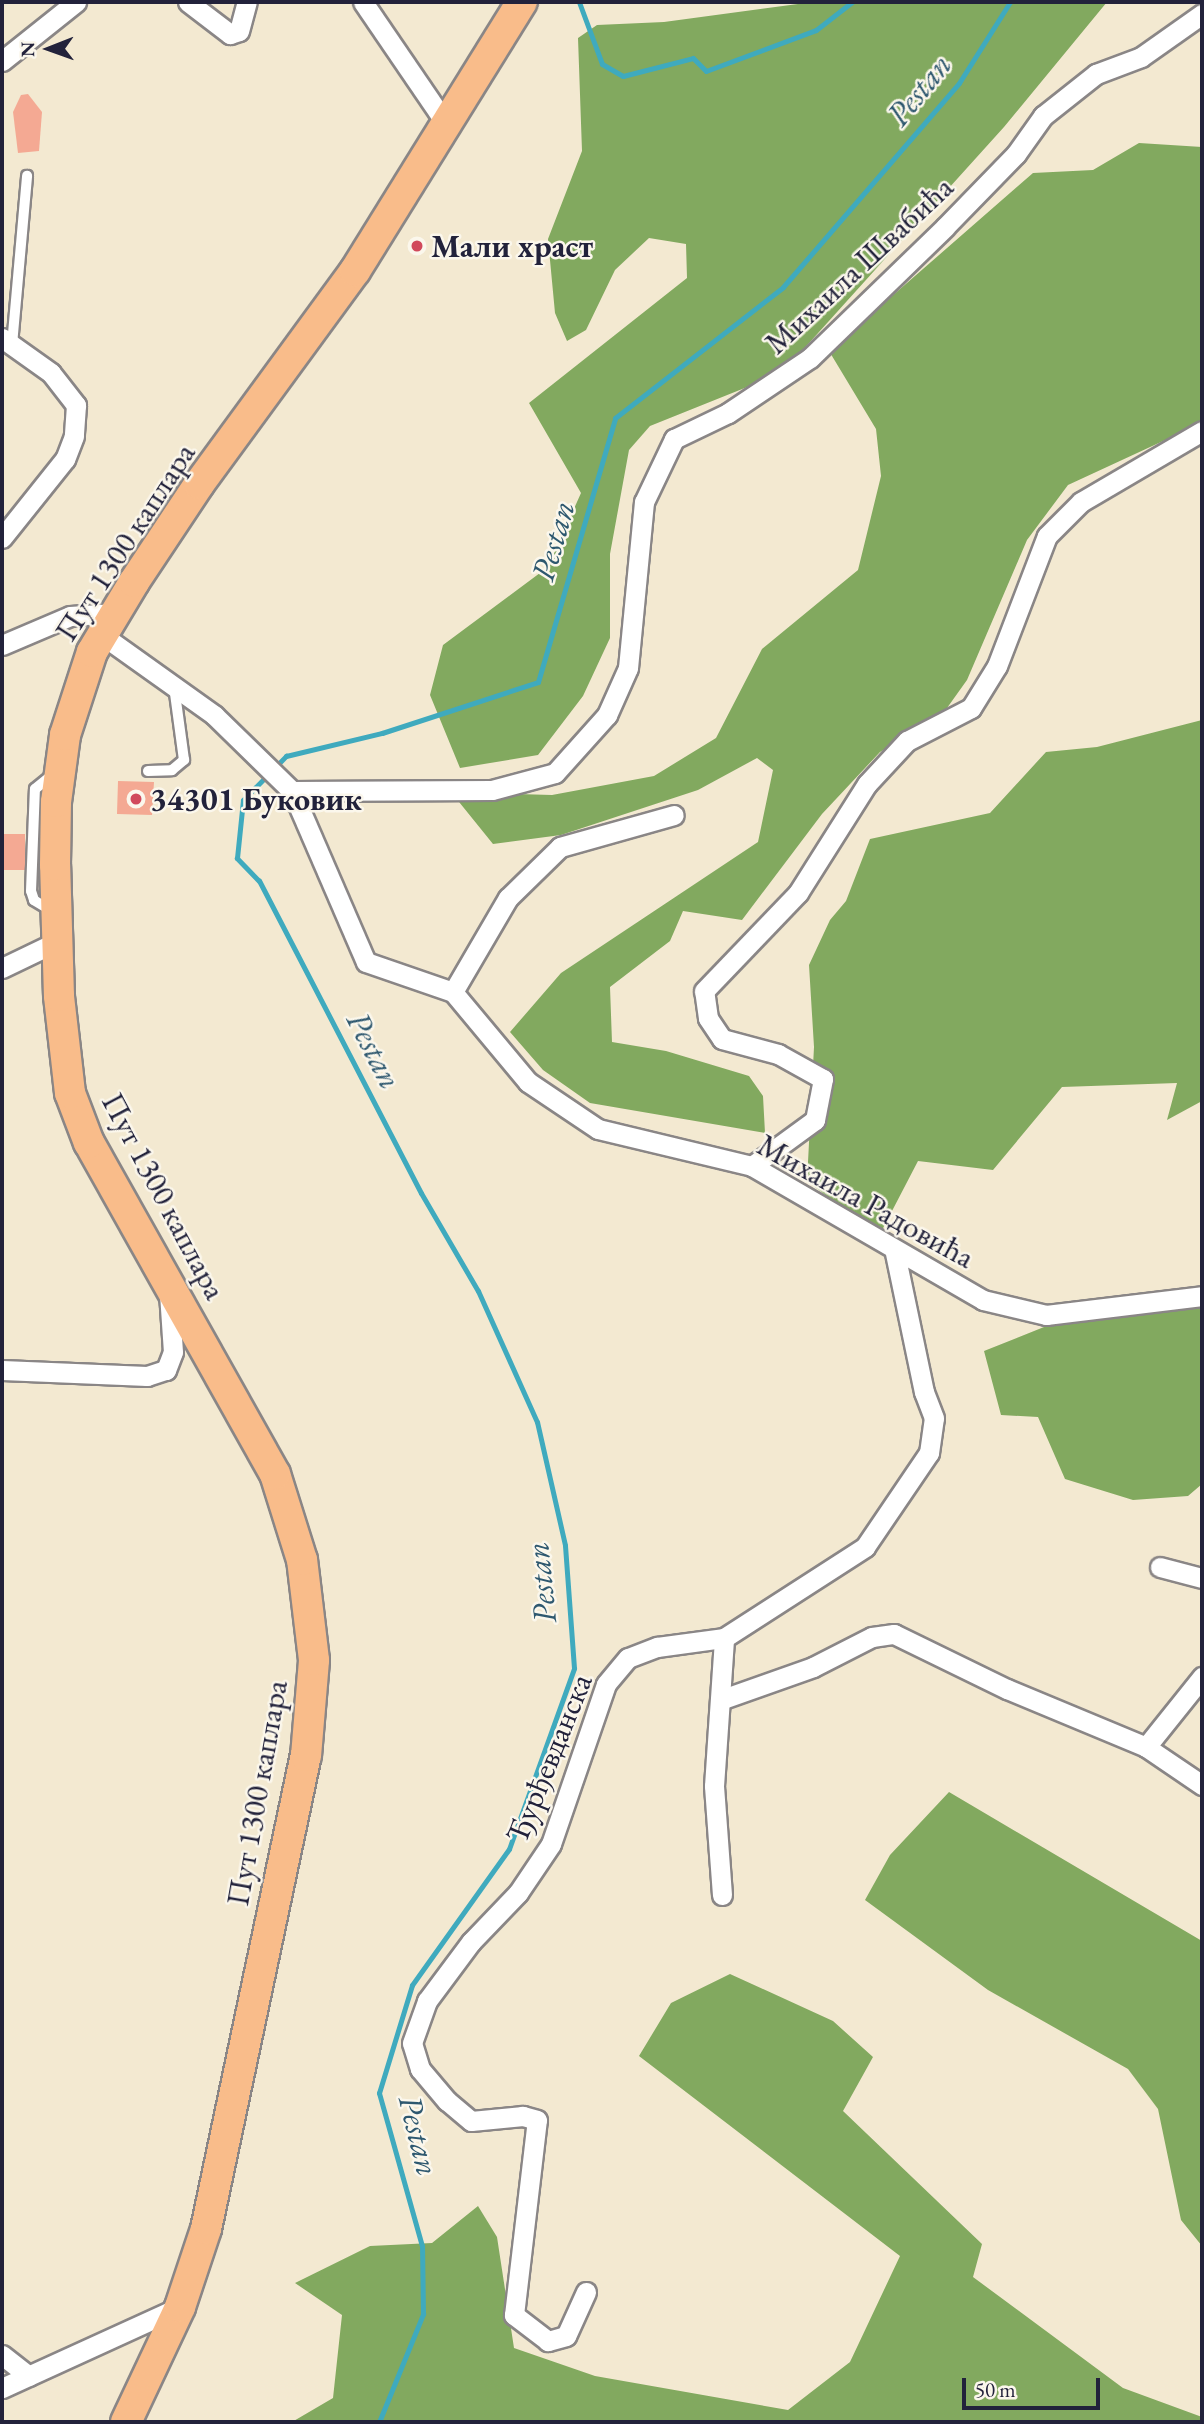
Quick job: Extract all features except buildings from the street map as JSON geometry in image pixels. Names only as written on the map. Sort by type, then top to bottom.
[{"type":"main road","name":"Пут 1300 каплара","points":[[126,2422],[180,2306],[219,2171],[310,1732],[314,1660],[307,1585],[285,1499],[256,1433],[89,1143],[75,1109],[64,1056],[56,928],[60,771],[71,710],[108,624],[199,484],[355,271],[445,122],[522,2]]},
{"type":"street","points":[[2,61],[76,2]]},
{"type":"street","points":[[188,2],[230,34],[239,31],[247,2]]},
{"type":"street","points":[[363,2],[445,122]]},
{"type":"street","name":"Михаила Швабића","points":[[292,791],[492,790],[555,773],[607,715],[628,668],[644,502],[674,439],[746,401],[810,358],[1016,154],[1043,116],[1096,74],[1141,57],[1202,14]]},
{"type":"street","points":[[2,538],[65,459],[74,436],[76,405],[51,373],[7,342]]},
{"type":"street","points":[[752,1167],[815,1120],[823,1079],[778,1054],[722,1039],[708,1018],[704,991],[798,893],[867,784],[907,741],[971,708],[997,666],[1047,536],[1081,502],[1202,431]]},
{"type":"street","points":[[2,645],[70,616],[108,624],[174,686],[246,742],[292,791],[366,962],[453,992],[508,898],[560,847],[674,815]]},
{"type":"street","points":[[2,968],[56,928]]},
{"type":"street","name":"Михаила Радовића","points":[[453,992],[528,1082],[598,1129],[752,1167],[984,1300],[1046,1315],[1202,1296]]},
{"type":"street","name":"Ђурђевданска","points":[[586,2292],[566,2336],[548,2341],[514,2315],[537,2120],[523,2116],[471,2121],[447,2101],[420,2068],[412,2043],[427,2001],[471,1942],[518,1893],[551,1844],[606,1684],[628,1658],[657,1647],[724,1638],[865,1547],[929,1453],[934,1418],[924,1392],[894,1249]]},
{"type":"street","points":[[2,1370],[147,1376],[166,1370],[173,1352],[168,1278]]},
{"type":"street","points":[[1160,1567],[1202,1578]]},
{"type":"street","points":[[720,1700],[813,1667],[872,1637],[894,1634],[1007,1689],[1146,1747],[1202,1785]]},
{"type":"street","points":[[722,1895],[714,1786],[724,1638]]},
{"type":"street","points":[[1146,1747],[1202,1677]]},
{"type":"street","points":[[2,2388],[180,2306]]},
{"type":"street","points":[[2,2355],[29,2376]]},
{"type":"lane","points":[[7,342],[27,176]]},
{"type":"lane","points":[[148,771],[172,770],[184,760],[174,686]]},
{"type":"green space","points":[[813,2],[1107,2],[1004,127],[782,373],[650,426],[629,450],[610,554],[610,638],[583,696],[538,755],[460,768],[430,695],[443,645],[548,567],[581,493],[529,403],[687,278],[686,244],[649,238],[615,270],[586,330],[567,341],[555,313],[548,239],[582,151],[578,38],[597,25],[664,22]]},
{"type":"green space","points":[[1139,143],[1202,147],[1202,423],[1068,485],[1027,540],[967,680],[942,715],[880,752],[822,814],[742,920],[683,911],[670,941],[610,987],[612,1042],[666,1051],[749,1076],[763,1096],[765,1133],[590,1103],[543,1070],[510,1032],[561,973],[758,842],[773,770],[757,758],[698,790],[561,835],[493,844],[451,792],[552,795],[654,776],[716,738],[762,649],[858,570],[881,476],[876,429],[829,351],[1033,173],[1093,170]]},
{"type":"green space","points":[[1202,720],[1202,1101],[1167,1120],[1177,1083],[1062,1087],[993,1170],[918,1161],[879,1236],[807,1181],[814,1047],[809,965],[830,920],[846,901],[870,839],[990,813],[1046,752],[1097,747]]},
{"type":"green space","points":[[1202,1306],[1202,1484],[1188,1496],[1133,1500],[1065,1479],[1038,1417],[1001,1415],[984,1351],[1054,1323]]},
{"type":"green space","points":[[949,1792],[1202,1941],[1202,2246],[1181,2220],[1158,2109],[1128,2069],[988,1990],[865,1900],[890,1855]]},
{"type":"green space","points":[[730,1974],[833,2021],[873,2057],[843,2111],[982,2244],[973,2277],[1123,2388],[1202,2417],[1202,2422],[292,2422],[333,2398],[342,2315],[295,2283],[370,2246],[432,2243],[478,2206],[497,2237],[514,2348],[595,2376],[788,2410],[850,2362],[900,2256],[639,2056],[671,2003]]},
{"type":"waterway","points":[[579,2],[602,64],[623,76],[693,58],[706,71],[816,30],[852,2]]},
{"type":"waterway","name":"Pestan","points":[[379,2422],[423,2314],[422,2246],[379,2093],[412,1985],[509,1849],[574,1668],[565,1545],[537,1422],[478,1291],[421,1193],[259,881],[237,858],[243,800],[286,756],[382,733],[538,682],[615,418],[783,287],[959,83],[1010,2]]},
{"type":"place","name":"Мали храст","points":[[417,246]]},
{"type":"place","name":"34301 Буковик","points":[[136,799]]}]
